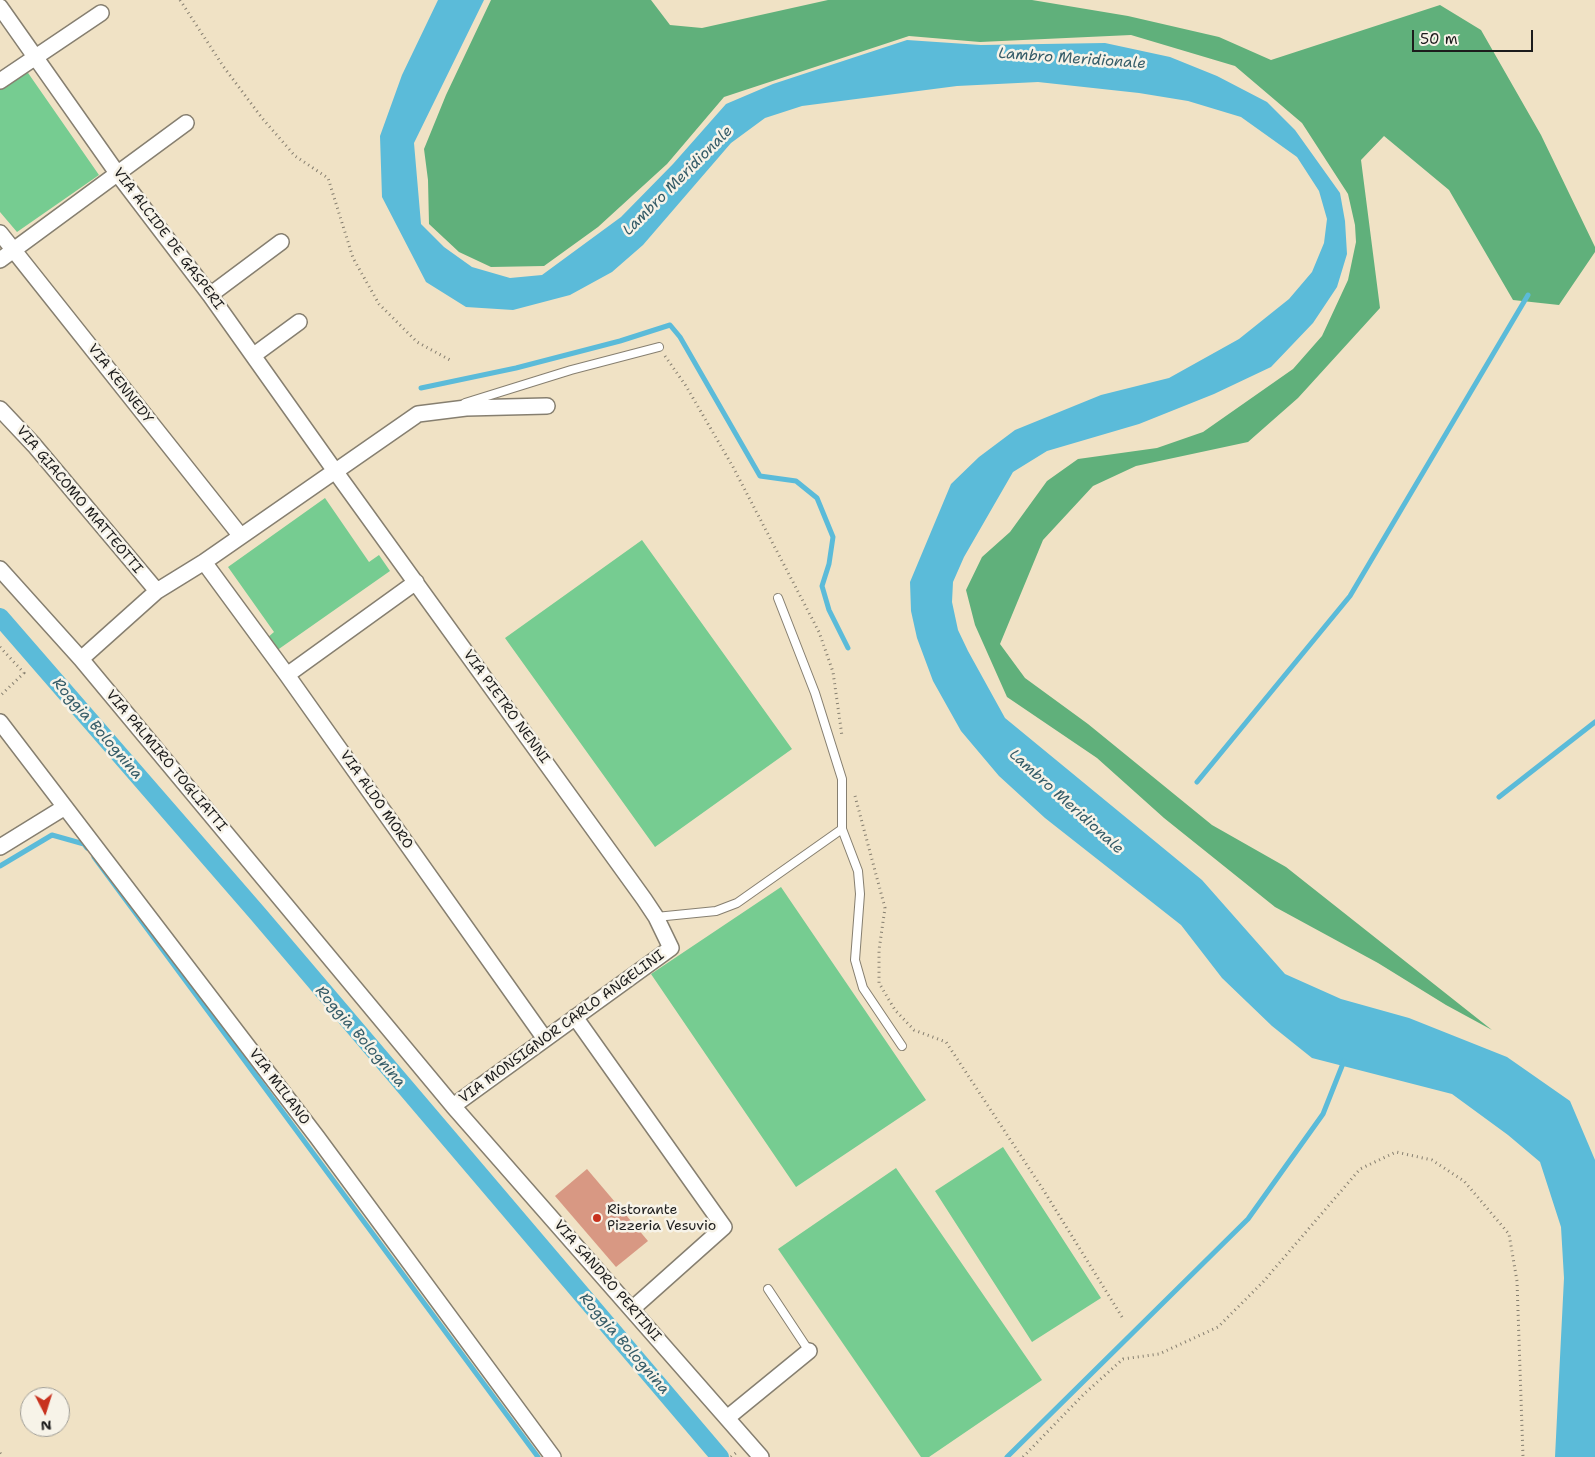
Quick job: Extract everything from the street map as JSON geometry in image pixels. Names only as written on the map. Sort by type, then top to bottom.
[{"type":"street","name":"VIA ALCIDE DE GASPERI","points":[[0,7],[117,173],[210,295],[336,471]]},
{"type":"street","points":[[0,81],[101,13]]},
{"type":"street","points":[[0,260],[186,123]]},
{"type":"street","name":"VIA KENNEDY","points":[[0,234],[240,535]]},
{"type":"street","points":[[210,295],[281,242]]},
{"type":"street","points":[[254,355],[299,322]]},
{"type":"street","points":[[81,659],[157,591],[204,562],[240,535],[418,414],[466,408],[547,406]]},
{"type":"street","name":"VIA GIACOMO MATTEOTTI","points":[[0,409],[34,444],[157,591]]},
{"type":"street","name":"VIA PIETRO NENNI","points":[[336,471],[656,917],[671,948]]},
{"type":"street","name":"VIA ALDO MORO","points":[[204,562],[287,675],[545,1039]]},
{"type":"street","name":"VIA PALMIRO TOGLIATTI","points":[[0,569],[81,659],[453,1106]]},
{"type":"street","points":[[287,675],[416,582]]},
{"type":"street","name":"VIA MILANO","points":[[0,722],[317,1137],[553,1457]]},
{"type":"street","points":[[0,847],[65,807]]},
{"type":"street","name":"VIA MONSIGNOR CARLO ANGELINI","points":[[453,1106],[671,948]]},
{"type":"street","points":[[575,1017],[724,1227],[632,1309]]},
{"type":"street","name":"VIA SANDRO PERTINI","points":[[453,1106],[761,1457]]},
{"type":"street","points":[[726,1418],[809,1351]]},
{"type":"lane","points":[[444,411],[485,396],[571,370],[659,347]]},
{"type":"lane","points":[[778,598],[815,693],[842,779],[842,829],[858,871],[860,894],[856,960],[863,988],[902,1046]]},
{"type":"lane","points":[[656,917],[716,912],[737,903],[842,829]]},
{"type":"lane","points":[[768,1289],[809,1351]]},
{"type":"path","points":[[180,0],[223,66],[262,118],[295,156],[328,178],[353,258],[379,304],[417,342],[450,360]]},
{"type":"path","points":[[659,347],[686,386],[732,467],[819,632],[832,672],[843,741]]},
{"type":"path","points":[[0,647],[24,673],[0,696]]},
{"type":"path","points":[[852,788],[885,908],[879,950],[879,983],[895,1010],[914,1030],[946,1042],[1044,1191],[1122,1317]]},
{"type":"path","points":[[1023,1457],[1084,1394],[1123,1359],[1159,1354],[1218,1327],[1263,1282],[1360,1169],[1396,1152],[1432,1160],[1464,1181],[1509,1234],[1517,1281],[1524,1457]]},
{"type":"path","points":[[0,1453],[3,1457]]},
{"type":"path","points":[[732,1457],[735,1453]]},
{"type":"green space","points":[[491,0],[651,0],[670,25],[702,28],[828,0],[1032,0],[1128,16],[1219,37],[1271,60],[1440,5],[1481,30],[1541,135],[1595,247],[1595,252],[1559,305],[1513,300],[1449,190],[1384,136],[1361,160],[1380,308],[1298,398],[1248,442],[1136,466],[1093,486],[1043,540],[1000,644],[1025,678],[1088,724],[1212,825],[1286,867],[1492,1030],[1446,1005],[1378,963],[1275,907],[1164,818],[1097,758],[1007,697],[975,625],[966,590],[982,557],[1010,532],[1047,481],[1078,459],[1157,448],[1203,432],[1293,369],[1322,336],[1348,280],[1356,242],[1355,225],[1348,194],[1302,123],[1235,66],[1131,35],[980,42],[909,36],[724,97],[667,164],[598,227],[544,266],[491,267],[459,252],[429,224],[428,180],[424,149],[446,95]]},
{"type":"green space","points":[[26,70],[99,175],[17,232],[0,212],[0,89]]},
{"type":"green space","points":[[325,498],[369,562],[379,555],[390,571],[276,651],[267,638],[274,632],[228,567]]},
{"type":"green space","points":[[642,540],[792,749],[655,847],[505,638]]},
{"type":"green space","points":[[781,887],[926,1100],[796,1187],[651,974]]},
{"type":"green space","points":[[1003,1147],[1101,1298],[1032,1342],[935,1191]]},
{"type":"green space","points":[[896,1168],[1042,1380],[929,1457],[921,1457],[778,1249]]},
{"type":"water","name":"Lambro Meridionale","points":[[438,0],[484,0],[414,143],[421,224],[444,247],[472,267],[510,278],[542,275],[621,217],[673,164],[726,104],[773,84],[907,40],[981,45],[1105,43],[1170,57],[1217,76],[1267,102],[1295,130],[1340,193],[1345,221],[1347,254],[1337,287],[1313,323],[1271,367],[1214,394],[1139,424],[1047,451],[1013,472],[964,557],[953,582],[952,602],[958,630],[1005,718],[1202,880],[1285,974],[1341,999],[1409,1018],[1507,1057],[1570,1101],[1595,1160],[1595,1457],[1555,1457],[1564,1278],[1561,1227],[1540,1162],[1508,1135],[1452,1094],[1312,1058],[1272,1026],[1222,978],[1181,925],[1045,818],[999,776],[961,731],[933,681],[917,638],[911,611],[910,582],[951,484],[979,457],[1015,430],[1101,395],[1169,378],[1239,339],[1289,299],[1312,272],[1324,243],[1327,219],[1319,191],[1297,157],[1241,117],[1188,101],[1139,93],[1038,82],[957,86],[802,106],[765,118],[731,143],[643,245],[612,272],[570,295],[513,310],[466,307],[426,282],[382,197],[380,136],[402,75]]},
{"type":"building","points":[[587,1169],[648,1241],[616,1267],[555,1196]]},
{"type":"waterway","points":[[1197,782],[1350,596],[1528,295]]},
{"type":"waterway","points":[[421,388],[516,368],[620,341],[670,325],[680,337],[760,476],[796,481],[817,498],[833,537],[829,564],[822,586],[829,610],[848,648]]},
{"type":"waterway","name":"Roggia Bolognina","points":[[0,617],[258,914],[720,1457]]},
{"type":"waterway","points":[[1499,797],[1595,722]]},
{"type":"waterway","points":[[0,866],[52,835],[84,844],[87,848]]},
{"type":"waterway","points":[[94,857],[538,1457]]},
{"type":"waterway","points":[[1007,1457],[1248,1219],[1323,1114],[1344,1061]]},
{"type":"place","name":"Ristorante Pizzeria Vesuvio","points":[[597,1218]]}]
